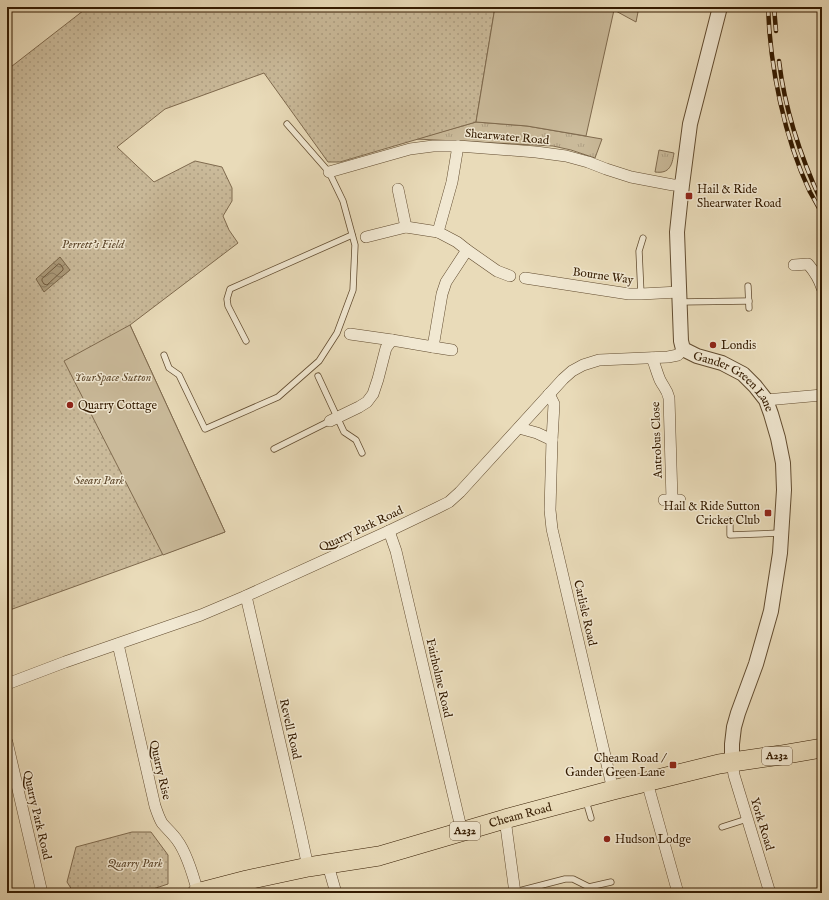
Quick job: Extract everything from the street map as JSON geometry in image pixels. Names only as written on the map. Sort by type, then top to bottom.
[{"type":"highway","name":"Cheam Road","points":[[198,893],[247,880],[328,864],[379,856],[505,819],[613,790],[719,764],[822,748]]},
{"type":"street","name":"Gander Green Lane","points":[[720,7],[690,124],[682,185],[677,232],[681,341],[683,349],[743,374],[766,400],[778,438],[783,463],[784,490],[779,559],[771,611],[756,664],[734,727],[732,762]]},
{"type":"street","name":"Shearwater Road","points":[[329,172],[410,149],[432,146],[458,146],[536,152],[566,156],[631,177],[673,185],[682,185]]},
{"type":"street","points":[[438,232],[452,182],[458,146]]},
{"type":"street","points":[[398,189],[406,227]]},
{"type":"street","points":[[366,237],[406,227],[438,232],[457,242],[497,271],[510,276]]},
{"type":"street","points":[[433,347],[442,294],[446,282],[467,250]]},
{"type":"street","points":[[794,266],[808,264],[820,282],[822,288]]},
{"type":"street","name":"Bourne Way","points":[[525,278],[629,294],[679,297]]},
{"type":"street","points":[[350,334],[452,350]]},
{"type":"street","points":[[334,420],[363,405],[373,394],[386,348],[392,340]]},
{"type":"street","name":"Quarry Park Road","points":[[7,684],[65,662],[202,615],[437,508],[449,502],[460,492],[549,394],[572,371],[583,365],[599,360],[668,357],[678,354],[683,349]]},
{"type":"street","name":"Antrobus Close","points":[[652,358],[658,375],[667,390],[669,398],[672,500]]},
{"type":"street","name":"Carlisle Road","points":[[549,394],[554,404],[550,510],[552,529],[613,790]]},
{"type":"street","points":[[766,400],[822,395]]},
{"type":"street","points":[[519,428],[537,433],[552,440]]},
{"type":"street","name":"Fairholme Road","points":[[389,531],[396,551],[462,832]]},
{"type":"street","name":"Revell Road","points":[[246,596],[308,868]]},
{"type":"street","name":"Quarry Rise","points":[[118,644],[155,806],[162,823],[177,839],[182,849],[198,893]]},
{"type":"street","name":"Quarry Park Road","points":[[7,742],[42,893]]},
{"type":"street","name":"York Road","points":[[732,762],[734,776],[770,893]]},
{"type":"street","points":[[647,782],[678,893]]},
{"type":"street","points":[[505,819],[515,892]]},
{"type":"street","points":[[328,864],[336,893]]},
{"type":"lane","points":[[164,355],[169,368],[179,375],[205,429],[278,397],[319,361],[337,333],[353,290],[355,244],[343,200],[329,172],[287,124]]},
{"type":"lane","points":[[246,341],[228,306],[227,299],[230,289],[352,235]]},
{"type":"lane","points":[[641,294],[639,251],[642,238]]},
{"type":"lane","points":[[748,286],[749,308]]},
{"type":"lane","points":[[679,297],[749,301]]},
{"type":"lane","points":[[318,376],[334,420],[344,432],[356,440],[362,453]]},
{"type":"lane","points":[[274,449],[334,420]]},
{"type":"lane","points":[[730,520],[730,536],[781,533]]},
{"type":"lane","points":[[585,798],[591,818]]},
{"type":"lane","points":[[722,827],[747,819]]},
{"type":"lane","points":[[515,892],[566,879],[573,879],[589,887],[611,882]]},
{"type":"green space","name":"Perrett's Field","points":[[88,7],[495,7],[476,122],[340,162],[328,162],[264,73],[165,109],[117,147],[154,182],[195,161],[222,167],[232,188],[232,201],[223,216],[229,230],[238,243],[130,325],[225,532],[7,611],[7,70]]},
{"type":"green space","points":[[495,7],[639,7],[636,22],[614,10],[586,136],[527,126],[476,122]]},
{"type":"green space","points":[[476,122],[527,126],[602,139],[595,158],[553,146],[416,139]]},
{"type":"green space","points":[[659,150],[674,153],[671,165],[664,172],[655,172]]},
{"type":"green space","name":"YourSpace Sutton","points":[[130,325],[225,532],[163,555],[64,361]]},
{"type":"green space","name":"Quarry Park","points":[[132,832],[151,832],[168,855],[168,884],[141,893],[74,893],[67,882],[76,847]]},
{"type":"water","points":[[60,257],[70,270],[44,292],[36,279]]},
{"type":"railway","points":[[768,7],[769,30],[775,77],[786,125],[801,171],[822,214]]},
{"type":"railway","points":[[774,7],[776,31]]},
{"type":"railway","points":[[779,61],[785,98],[795,134],[807,169],[822,203]]},
{"type":"place","name":"Hail & Ride Shearwater Road","points":[[689,196]]},
{"type":"place","name":"Londis","points":[[713,345]]},
{"type":"place","name":"Quarry Cottage","points":[[70,405]]},
{"type":"place","name":"Hail & Ride Sutton Cricket Club","points":[[768,513]]},
{"type":"place","name":"Cheam Road / Gander Green Lane","points":[[673,765]]},
{"type":"place","name":"Hudson Lodge","points":[[607,839]]},
{"type":"park label","name":"Seears Park","points":[[99,480]]}]
